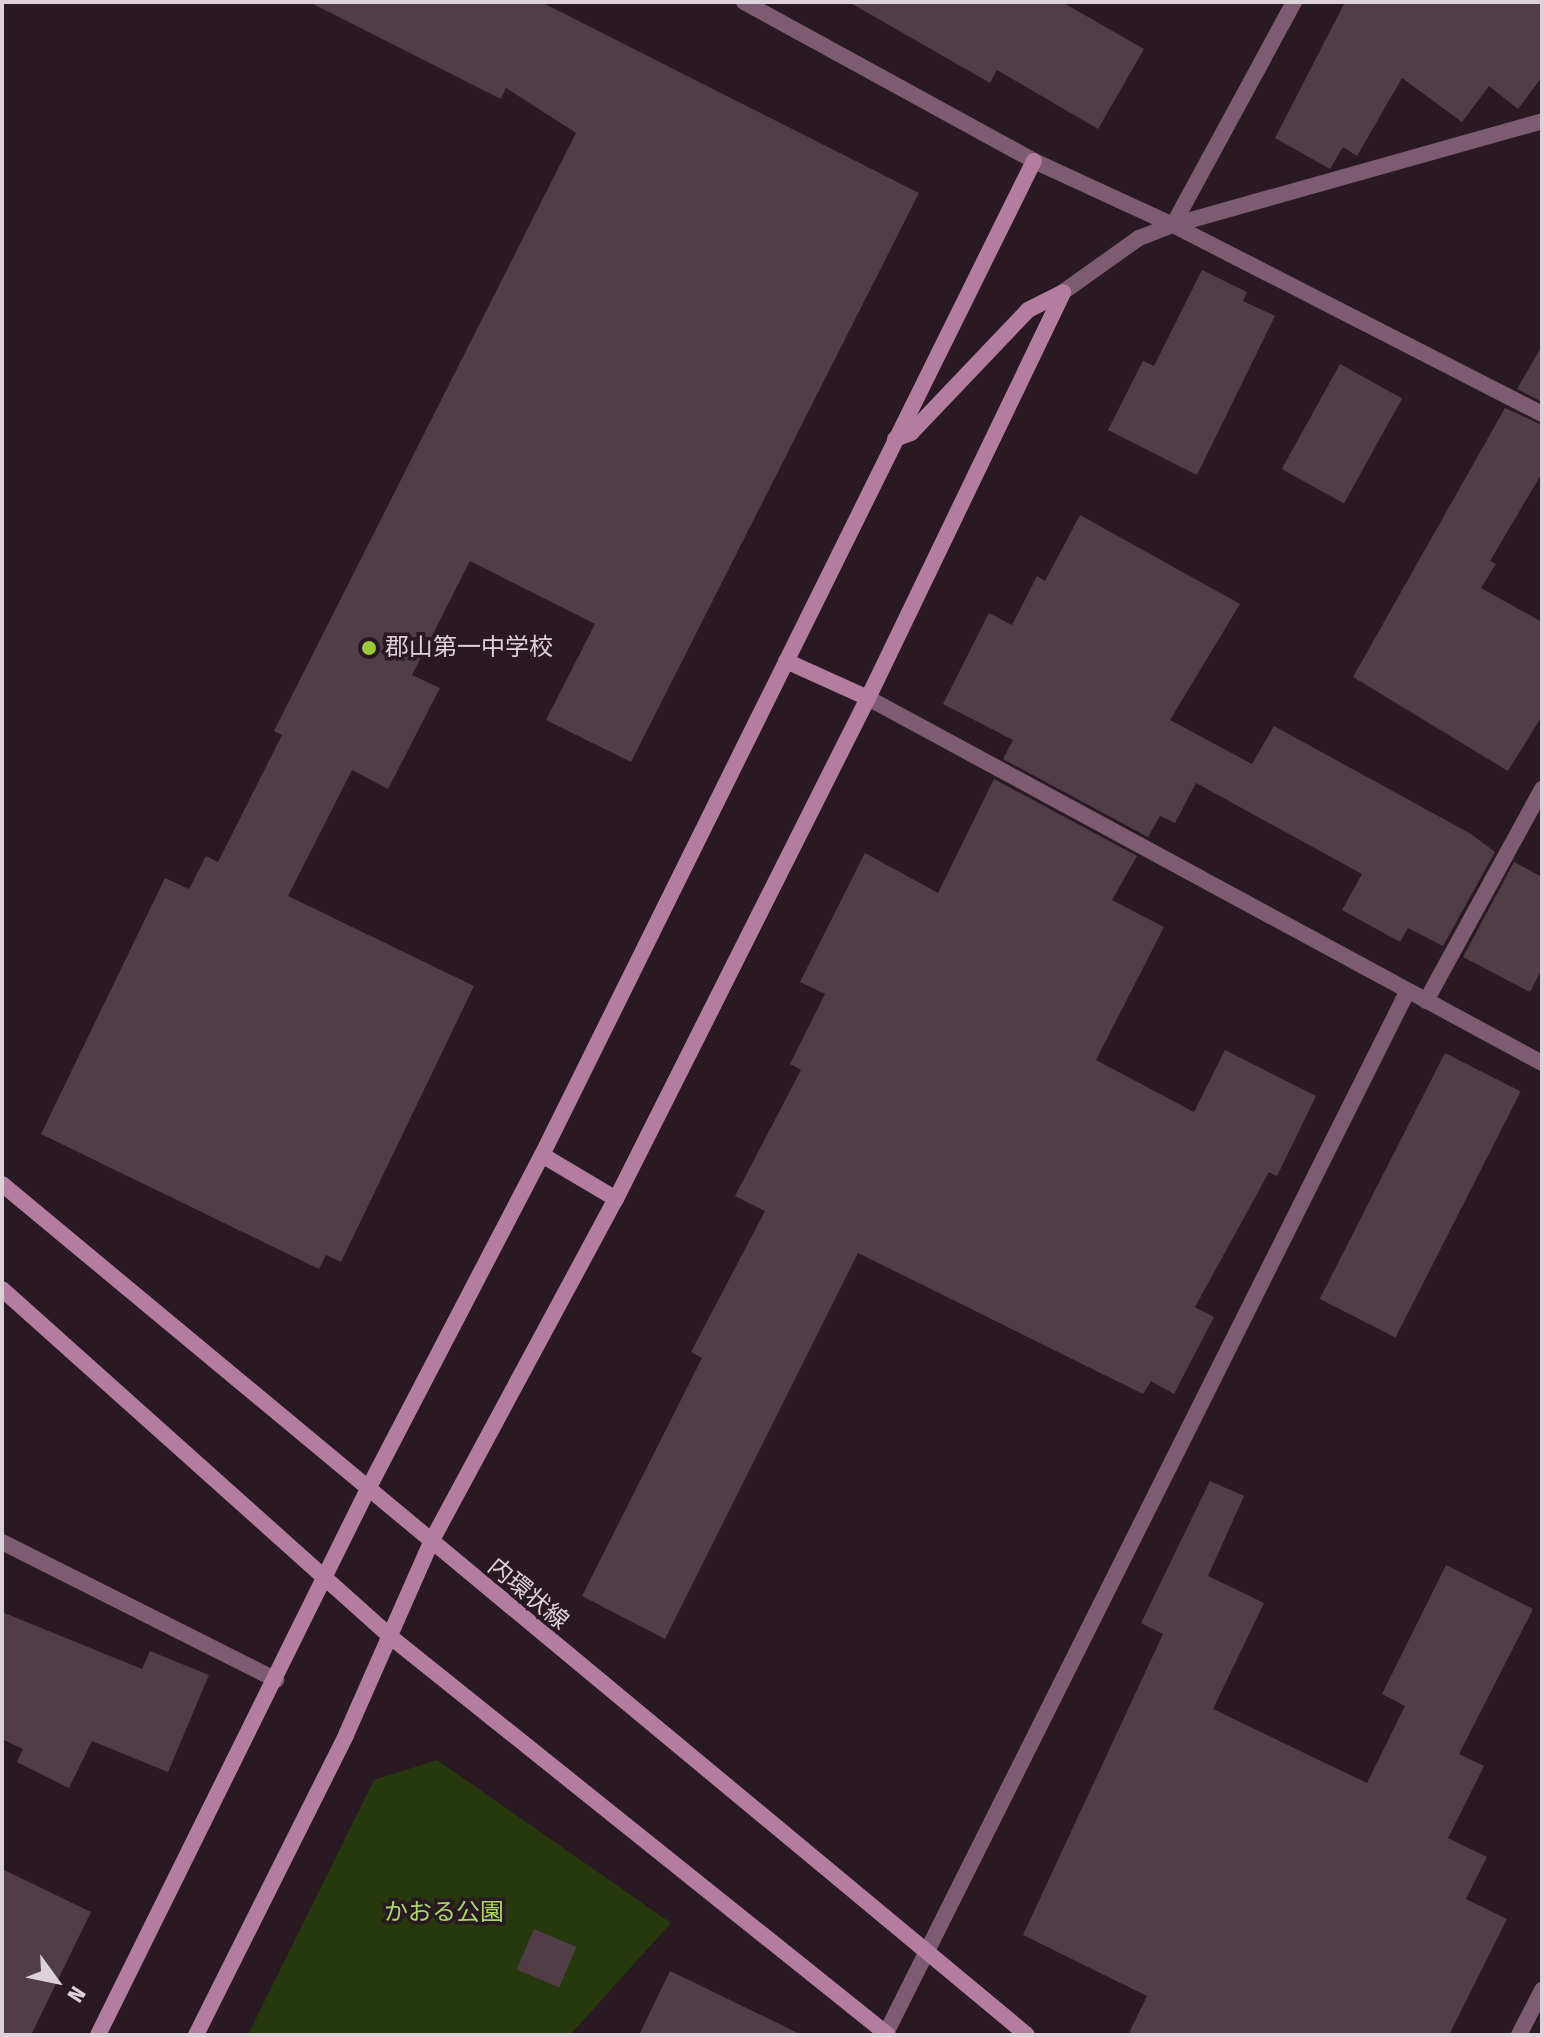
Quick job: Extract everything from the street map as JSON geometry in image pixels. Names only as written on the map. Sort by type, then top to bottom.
[{"type":"street","points":[[744,2],[1034,161],[1173,225],[1542,414]]},
{"type":"street","points":[[1173,225],[1294,2]]},
{"type":"street","points":[[895,439],[911,433],[1028,310],[1063,292],[1139,238],[1173,225],[1542,121]]},
{"type":"street","points":[[98,2035],[368,1489],[542,1155],[1034,161]]},
{"type":"street","points":[[196,2035],[392,1638],[431,1542],[616,1199],[868,698],[1063,292]]},
{"type":"street","points":[[786,661],[868,698],[1542,1063]]},
{"type":"street","points":[[1426,1001],[1542,789]]},
{"type":"street","points":[[2,1289],[392,1638],[886,2034],[1407,992]]},
{"type":"street","points":[[542,1155],[616,1199]]},
{"type":"street","name":"内環状線","points":[[2,1184],[1027,2035]]},
{"type":"street","points":[[2,1542],[276,1680]]},
{"type":"street","points":[[1519,2035],[1542,1990]]},
{"type":"green space","name":"かおる公園","points":[[437,1760],[671,1923],[570,2035],[248,2035],[374,1780]]},
{"type":"building","points":[[309,2],[541,2],[919,193],[631,762],[546,720],[595,624],[470,561],[412,675],[440,688],[388,789],[352,770],[288,896],[474,986],[341,1262],[326,1255],[319,1269],[41,1134],[165,878],[189,889],[206,856],[218,862],[282,735],[274,731],[576,133],[506,88],[501,99]]},
{"type":"building","points":[[849,2],[1062,2],[1144,49],[1098,129],[997,70],[990,83]]},
{"type":"building","points":[[1345,2],[1542,2],[1542,77],[1518,109],[1489,86],[1462,122],[1402,78],[1357,156],[1343,147],[1330,169],[1275,138]]},
{"type":"building","points":[[1202,270],[1247,292],[1243,301],[1275,316],[1197,475],[1108,430],[1143,361],[1154,366]]},
{"type":"building","points":[[1542,346],[1542,402],[1517,389]]},
{"type":"building","points":[[1340,364],[1402,398],[1344,503],[1282,469]]},
{"type":"building","points":[[1505,408],[1542,425],[1542,473],[1490,561],[1496,564],[1481,588],[1542,622],[1542,716],[1508,771],[1353,677]]},
{"type":"building","points":[[1080,515],[1240,604],[1170,720],[1252,764],[1274,726],[1471,834],[1495,852],[1443,946],[1408,928],[1400,942],[1342,910],[1362,874],[1196,783],[1175,823],[1160,816],[1148,837],[1003,759],[1013,740],[943,704],[989,613],[1012,625],[1037,576],[1045,581]]},
{"type":"building","points":[[994,779],[1137,856],[1112,900],[1164,927],[1096,1060],[1194,1112],[1225,1050],[1316,1096],[1277,1176],[1269,1172],[1195,1307],[1214,1317],[1174,1394],[1151,1381],[1143,1394],[858,1253],[665,1639],[582,1596],[702,1358],[691,1352],[765,1211],[735,1196],[801,1070],[790,1064],[825,994],[800,982],[865,853],[938,893]]},
{"type":"building","points":[[1514,862],[1542,877],[1542,969],[1530,992],[1463,957]]},
{"type":"building","points":[[1445,1053],[1521,1092],[1395,1338],[1320,1299]]},
{"type":"building","points":[[1210,1481],[1244,1496],[1208,1576],[1264,1603],[1213,1709],[1367,1783],[1405,1706],[1382,1694],[1446,1565],[1533,1609],[1459,1754],[1484,1766],[1448,1838],[1487,1857],[1466,1899],[1507,1919],[1449,2035],[1128,2035],[1147,1996],[1023,1935],[1163,1634],[1141,1623]]},
{"type":"building","points":[[2,1612],[142,1669],[150,1651],[209,1675],[168,1772],[92,1741],[69,1788],[17,1762],[23,1749],[2,1739]]},
{"type":"building","points":[[2,1869],[91,1912],[31,2035],[2,2035]]},
{"type":"building","points":[[534,1929],[576,1947],[559,1987],[517,1970]]},
{"type":"building","points":[[670,1971],[802,2035],[639,2035]]},
{"type":"place","name":"郡山第一中学校","points":[[369,648]]}]
